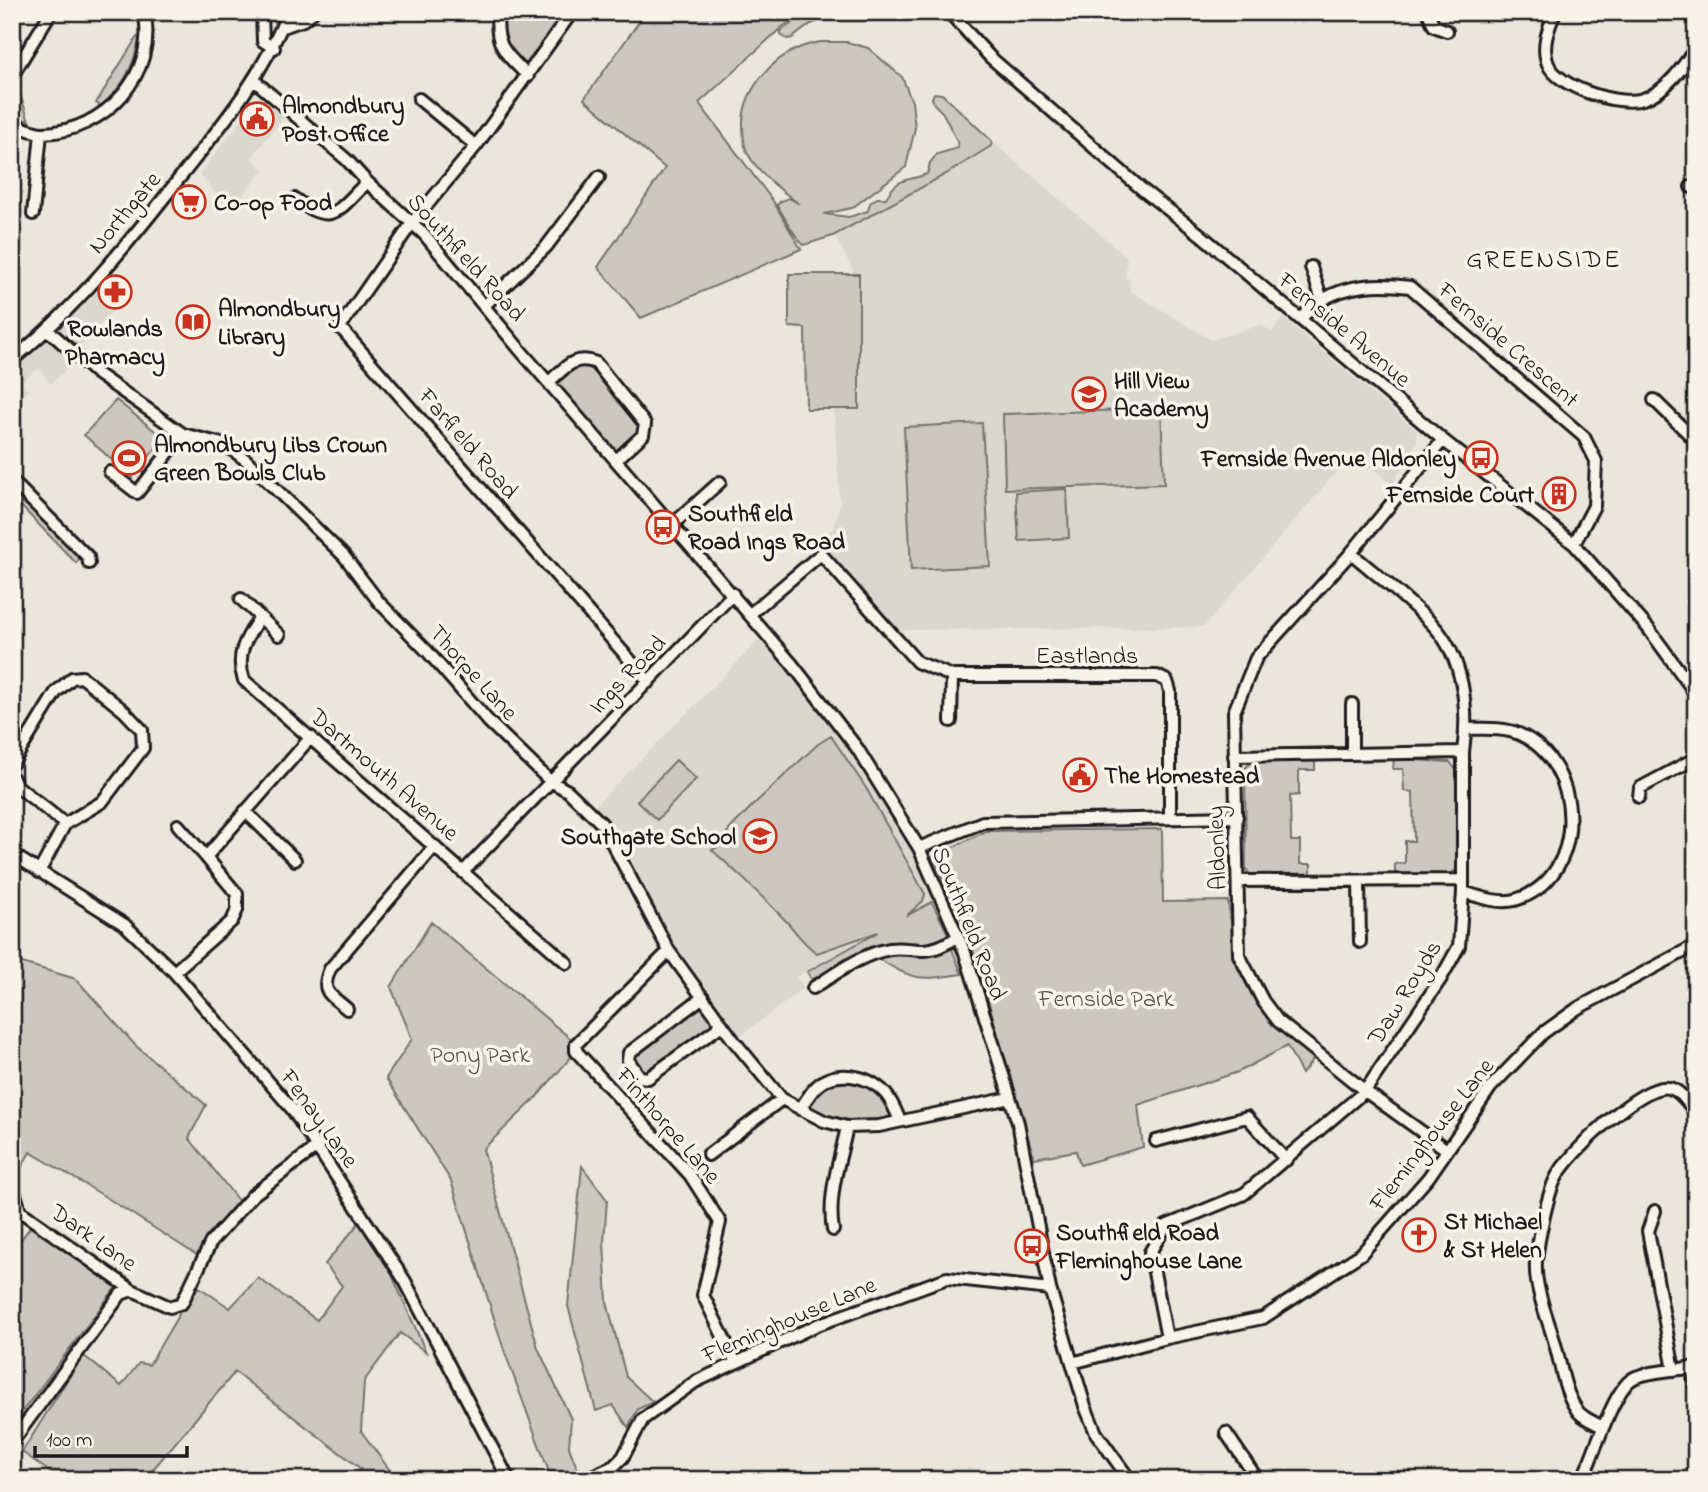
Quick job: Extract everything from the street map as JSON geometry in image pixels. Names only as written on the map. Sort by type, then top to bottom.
[{"type":"street","points":[[12,76],[51,12]]},
{"type":"street","points":[[12,124],[41,133],[64,131],[107,111],[126,92],[138,71],[146,48],[147,22],[144,12]]},
{"type":"street","points":[[262,12],[263,41],[274,48]]},
{"type":"street","name":"Northgate","points":[[15,354],[48,330],[142,226],[255,81],[274,48],[288,12]]},
{"type":"street","points":[[283,27],[303,20],[313,12]]},
{"type":"street","points":[[498,12],[495,32],[503,51],[528,76]]},
{"type":"street","points":[[412,223],[476,146],[572,12]]},
{"type":"street","name":"Fernside Avenue","points":[[949,12],[990,57],[1144,191],[1443,440],[1574,544],[1648,628],[1696,694]]},
{"type":"street","points":[[1428,12],[1434,26],[1447,31]]},
{"type":"street","points":[[1555,12],[1547,31],[1547,62],[1553,73],[1597,97],[1623,102],[1645,99],[1667,83],[1696,47]]},
{"type":"street","name":"Southfield Road","points":[[255,81],[347,160],[424,234],[750,614],[857,748],[919,848],[958,937],[1018,1123],[1050,1289],[1091,1424],[1130,1480]]},
{"type":"street","points":[[419,99],[476,146]]},
{"type":"street","points":[[33,214],[41,133]]},
{"type":"street","points":[[484,306],[546,247],[599,177]]},
{"type":"street","points":[[295,199],[310,211],[325,214],[338,211],[367,182]]},
{"type":"street","name":"Farfield Road","points":[[412,223],[340,327],[649,682]]},
{"type":"street","name":"Fernside Avenue","points":[[1311,267],[1322,300]]},
{"type":"street","name":"Fernside Crescent","points":[[1300,319],[1322,300],[1358,287],[1381,283],[1410,287],[1584,437],[1596,461],[1594,506],[1574,544]]},
{"type":"street","name":"Thorpe Lane","points":[[48,330],[96,373],[183,434],[226,444],[246,460],[344,556],[379,601],[489,722],[550,781],[568,791],[602,824],[669,951],[722,1025],[782,1100],[824,1121],[847,1127],[878,1126],[1010,1098]]},
{"type":"street","points":[[549,382],[574,361],[586,359],[596,363],[645,424],[643,435],[616,460]]},
{"type":"street","points":[[1654,400],[1696,441]]},
{"type":"street","points":[[110,472],[137,494],[183,434]]},
{"type":"street","name":"Aldonley","points":[[1443,440],[1351,553],[1256,658],[1234,712],[1234,756],[1239,955],[1263,1001],[1278,1021],[1365,1091],[1447,1150]]},
{"type":"street","points":[[12,481],[88,557],[89,563]]},
{"type":"street","points":[[672,525],[720,482]]},
{"type":"street","name":"Daw Royds","points":[[1167,1338],[1150,1252],[1166,1226],[1244,1194],[1365,1091],[1440,980],[1459,946],[1462,752],[1466,729],[1460,673],[1434,626],[1351,553]]},
{"type":"street","name":"Eastlands","points":[[750,614],[821,554],[917,662],[952,676],[1157,676],[1167,681],[1170,691],[1170,817]]},
{"type":"street","name":"Ings Road","points":[[464,871],[733,594]]},
{"type":"street","points":[[241,599],[279,635]]},
{"type":"street","name":"Dartmouth Avenue","points":[[260,617],[241,648],[240,668],[244,680],[568,964]]},
{"type":"street","points":[[951,721],[952,676]]},
{"type":"street","points":[[12,764],[56,692],[72,678],[82,677],[124,711],[142,730],[143,748],[102,802],[65,824],[39,872]]},
{"type":"street","points":[[1352,704],[1352,754]]},
{"type":"street","points":[[1238,881],[1359,881],[1462,886],[1488,900],[1515,900],[1540,887],[1561,865],[1568,840],[1569,797],[1560,773],[1542,750],[1519,734],[1494,729],[1466,729]]},
{"type":"street","points":[[206,857],[311,737]]},
{"type":"street","points":[[1234,756],[1462,752]]},
{"type":"street","points":[[1639,797],[1640,788],[1696,758]]},
{"type":"street","points":[[12,777],[17,786],[65,824]]},
{"type":"street","points":[[245,811],[295,860]]},
{"type":"street","points":[[919,848],[984,822],[1237,817]]},
{"type":"street","points":[[174,972],[232,921],[237,910],[237,894],[178,825]]},
{"type":"street","points":[[346,1009],[327,992],[325,986],[330,968],[435,846]]},
{"type":"street","name":"Fenay Lane","points":[[12,854],[125,925],[174,972],[292,1108],[405,1281],[509,1480]]},
{"type":"street","points":[[1359,881],[1360,942]]},
{"type":"street","points":[[813,988],[871,954],[906,947],[922,950],[938,948],[958,937]]},
{"type":"street","name":"Fleminghouse Lane","points":[[1072,1363],[1167,1338],[1263,1318],[1361,1254],[1428,1178],[1491,1087],[1543,1033],[1578,1008],[1696,945]]},
{"type":"street","name":"Finthorpe Lane","points":[[669,951],[576,1044],[576,1051],[690,1175],[720,1222],[704,1295],[735,1361]]},
{"type":"street","points":[[703,997],[629,1053],[628,1060],[640,1077],[648,1078],[722,1025]]},
{"type":"street","points":[[800,1109],[816,1087],[826,1080],[851,1075],[864,1078],[885,1093],[900,1121]]},
{"type":"street","points":[[1603,1427],[1577,1412],[1566,1387],[1540,1294],[1536,1265],[1555,1179],[1567,1161],[1636,1098],[1656,1089],[1669,1088],[1679,1093],[1696,1114]]},
{"type":"street","points":[[708,1155],[782,1100]]},
{"type":"street","points":[[1156,1142],[1247,1117],[1286,1160]]},
{"type":"street","points":[[833,1230],[832,1200],[847,1127]]},
{"type":"street","name":"Dark Lane","points":[[12,1184],[20,1211],[132,1290],[170,1307],[182,1303],[211,1242],[253,1195],[318,1146]]},
{"type":"street","points":[[1655,1211],[1648,1231],[1674,1370]]},
{"type":"street","name":"Fleminghouse Lane","points":[[584,1480],[614,1466],[623,1457],[643,1419],[695,1382],[817,1325],[947,1278],[1050,1289]]},
{"type":"street","points":[[12,1442],[121,1294],[132,1290]]},
{"type":"street","points":[[1582,1480],[1603,1427],[1625,1385],[1634,1378],[1694,1367],[1696,1389]]},
{"type":"street","points":[[1226,1433],[1258,1480]]},
{"type":"shaded area","points":[[261,96],[285,115],[251,158],[264,170],[230,210],[199,174]]},
{"type":"shaded area","name":"Hill View Academy","points":[[995,144],[1127,257],[1125,278],[1129,278],[1130,293],[1211,340],[1261,325],[1272,332],[1283,318],[1416,430],[1417,442],[1392,485],[1353,452],[1204,627],[896,630],[820,540],[833,528],[840,504],[834,409],[806,409],[805,328],[789,327],[789,274],[855,274],[835,237]]},
{"type":"shaded area","points":[[109,278],[130,293],[77,350],[82,356],[50,384],[39,368],[21,382],[28,391],[12,402],[12,370],[91,298]]},
{"type":"shaded area","name":"Southgate School","points":[[766,633],[857,748],[919,848],[932,902],[796,977],[804,988],[734,1041],[669,951],[602,824],[587,814]]},
{"type":"green space","points":[[498,12],[572,12],[528,76],[503,51]]},
{"type":"green space","points":[[646,12],[805,12],[781,28],[699,103],[773,201],[801,249],[641,318],[598,267],[665,168],[584,99]]},
{"type":"green space","points":[[808,12],[841,12],[811,24],[792,38],[787,39],[781,35],[781,31]]},
{"type":"green space","points":[[137,37],[137,50],[126,76],[101,106],[96,103]]},
{"type":"green space","points":[[820,42],[847,42],[868,48],[902,77],[912,102],[915,128],[906,167],[852,208],[824,214],[849,217],[868,211],[870,203],[877,198],[886,198],[900,182],[927,174],[930,163],[937,154],[958,148],[943,113],[934,104],[934,93],[942,94],[992,141],[991,146],[948,173],[833,236],[804,245],[777,205],[789,198],[799,204],[771,181],[748,154],[743,122],[748,99],[760,78],[788,53]]},
{"type":"green space","points":[[16,82],[29,121],[12,115],[12,89]]},
{"type":"green space","points":[[789,274],[859,274],[859,409],[806,409],[805,328],[789,327]]},
{"type":"green space","points":[[586,359],[645,424],[616,460],[548,380]]},
{"type":"green space","name":"Almondbury Libs Crown Green Bowls Club","points":[[116,400],[164,438],[132,478],[84,435]]},
{"type":"green space","points":[[1161,409],[1164,484],[1005,489],[1003,414]]},
{"type":"green space","points":[[982,423],[990,566],[911,570],[904,427]]},
{"type":"green space","points":[[1067,489],[1069,538],[1019,541],[1016,492]]},
{"type":"green space","points":[[24,495],[83,556],[76,563],[17,502]]},
{"type":"green space","points":[[831,736],[866,788],[925,894],[923,901],[906,916],[932,902],[948,934],[925,945],[895,944],[876,948],[812,980],[807,972],[878,932],[817,953],[760,894],[712,850],[723,844],[728,831],[752,806],[818,744]]},
{"type":"green space","points":[[1394,759],[1450,762],[1456,770],[1457,869],[1449,875],[1395,875],[1395,864],[1405,863],[1405,841],[1414,841],[1413,792],[1404,791],[1403,769],[1393,769]]},
{"type":"green space","points":[[676,760],[696,779],[657,820],[637,801]]},
{"type":"green space","points":[[1315,760],[1315,770],[1299,770],[1299,795],[1290,796],[1291,841],[1300,841],[1300,864],[1311,864],[1311,875],[1251,876],[1246,869],[1245,768],[1252,762]]},
{"type":"green space","name":"Fernside Park","points":[[1162,829],[1163,902],[1228,901],[1236,953],[1249,989],[1269,1016],[1314,1058],[1302,1074],[1287,1046],[1238,1072],[1138,1105],[1143,1147],[1080,1165],[1076,1151],[1034,1158],[968,932],[932,857],[986,831]]},
{"type":"green space","name":"Pony Park","points":[[431,922],[571,1039],[572,1056],[534,1100],[483,1149],[538,1348],[571,1419],[569,1447],[578,1471],[552,1480],[504,1350],[451,1181],[386,1078],[412,1039],[391,987]]},
{"type":"green space","points":[[952,949],[962,974],[935,978],[916,977],[875,957],[888,953],[921,954]]},
{"type":"green space","points":[[12,960],[76,979],[135,1045],[206,1105],[189,1138],[240,1203],[198,1256],[30,1152],[15,1179],[12,1168]]},
{"type":"green space","points":[[703,997],[722,1025],[640,1077],[629,1053]]},
{"type":"green space","points":[[839,1076],[876,1085],[900,1121],[847,1127],[800,1109],[816,1087]]},
{"type":"green space","points":[[582,1166],[607,1200],[604,1241],[607,1302],[626,1377],[653,1402],[638,1409],[628,1427],[613,1405],[596,1411],[568,1306]]},
{"type":"green space","points":[[362,1219],[392,1275],[426,1352],[400,1333],[364,1381],[361,1431],[397,1480],[353,1480],[361,1469],[235,1372],[144,1480],[61,1480],[22,1452],[83,1355],[121,1386],[139,1363],[149,1365],[196,1285],[230,1308],[258,1278],[317,1320],[342,1286],[325,1264]]},
{"type":"green space","points":[[31,1226],[116,1287],[12,1425],[12,1252]]},
{"type":"place","name":"Almondbury Post Office","points":[[257,119]]},
{"type":"place","name":"Co-op Food","points":[[189,202]]},
{"type":"place","name":"Rowlands Pharmacy","points":[[115,292]]},
{"type":"place","name":"Almondbury Library","points":[[193,322]]},
{"type":"place","name":"Hill View Academy","points":[[1089,394]]},
{"type":"place","name":"Almondbury Libs Crown Green Bowls Club","points":[[129,458]]},
{"type":"place","name":"Fernside Avenue Aldonley","points":[[1481,458]]},
{"type":"place","name":"Fernside Court","points":[[1559,494]]},
{"type":"place","name":"Southfield Road Ings Road","points":[[663,527]]},
{"type":"place","name":"The Homestead","points":[[1080,775]]},
{"type":"place","name":"Southgate School","points":[[760,836]]},
{"type":"place","name":"St Michael & St Helen","points":[[1419,1235]]},
{"type":"place","name":"Southfield Road Fleminghouse Lane","points":[[1032,1246]]},
{"type":"district","name":"GREENSIDE","points":[[1544,258]]}]
